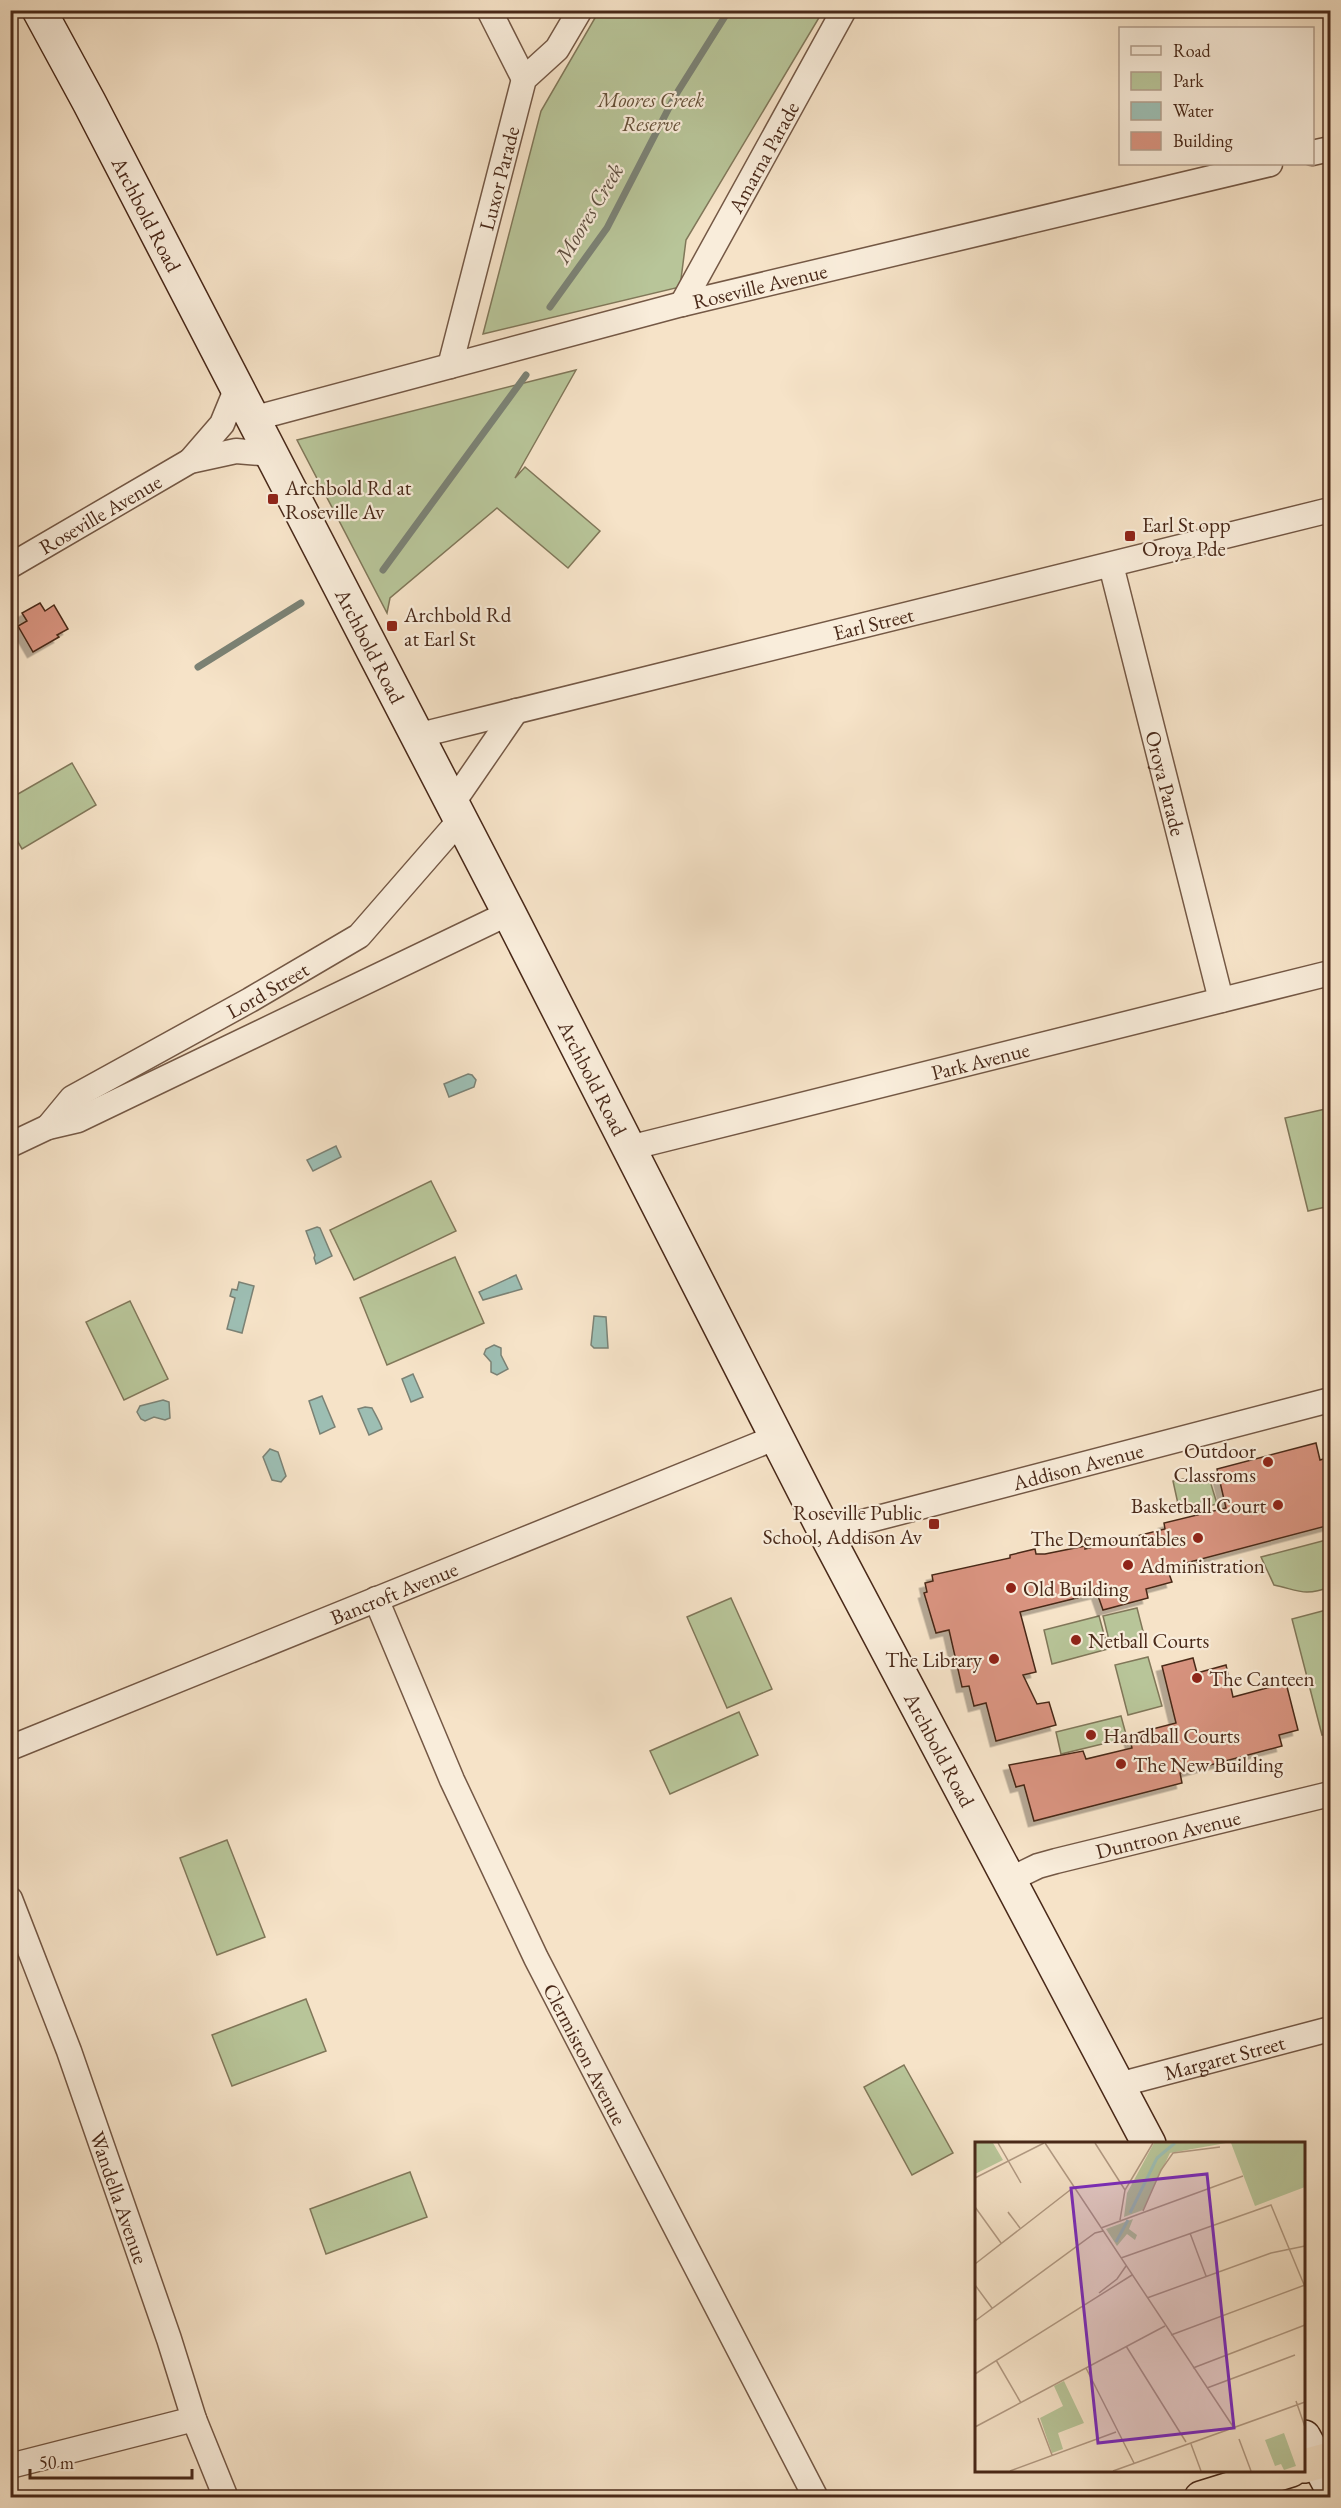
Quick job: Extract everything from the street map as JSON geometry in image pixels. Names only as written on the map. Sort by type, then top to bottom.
[{"type":"highway","points":[[1202,2498],[1284,2472]]},
{"type":"main road","name":"Archbold Road","points":[[39,10],[89,102],[236,390],[509,913],[826,1534],[1148,2142]]},
{"type":"street","points":[[489,10],[524,79],[557,49],[580,10]]},
{"type":"street","name":"Amarna Parade","points":[[682,304],[844,10]]},
{"type":"street","name":"Luxor Parade","points":[[450,366],[524,79]]},
{"type":"street","points":[[1314,153],[1330,149]]},
{"type":"street","name":"Roseville Avenue","points":[[252,419],[682,304],[1266,165]]},
{"type":"street","name":"Roseville Avenue","points":[[190,461],[222,424],[236,390]]},
{"type":"street","name":"Roseville Avenue","points":[[10,566],[190,461],[236,451],[271,454]]},
{"type":"street","name":"Earl Street","points":[[416,736],[1330,510]]},
{"type":"street","name":"Oroya Parade","points":[[1111,565],[1221,1000]]},
{"type":"street","name":"Lord Street","points":[[48,1127],[72,1098],[250,1000],[359,936],[456,812],[516,711]]},
{"type":"street","name":"Lord Street","points":[[10,1145],[48,1127],[78,1120],[509,913]]},
{"type":"street","name":"Park Avenue","points":[[629,1148],[1330,973]]},
{"type":"street","name":"Addison Avenue","points":[[826,1534],[866,1521],[1330,1401]]},
{"type":"street","name":"Bancroft Avenue","points":[[10,1748],[777,1437]]},
{"type":"street","name":"Clermiston Avenue","points":[[376,1599],[452,1780],[536,1958],[816,2498]]},
{"type":"street","name":"Duntroon Avenue","points":[[1009,1880],[1038,1866],[1056,1861],[1330,1794]]},
{"type":"street","name":"Wandella Avenue","points":[[10,1899],[73,2062],[169,2339],[194,2419],[226,2498]]},
{"type":"street","name":"Margaret Street","points":[[1118,2085],[1330,2030]]},
{"type":"street","points":[[10,2466],[194,2419]]},
{"type":"green space","name":"Moores Creek Reserve","points":[[599,11],[823,11],[686,240],[680,287],[483,334],[541,111]]},
{"type":"green space","points":[[576,370],[515,478],[525,467],[600,531],[568,568],[497,508],[390,598],[387,613],[297,440]]},
{"type":"green space","points":[[72,763],[96,805],[22,849],[11,830],[11,798]]},
{"type":"green space","points":[[1330,1108],[1330,1206],[1308,1211],[1285,1118]]},
{"type":"green space","points":[[431,1181],[456,1231],[354,1280],[330,1230]]},
{"type":"green space","points":[[455,1257],[484,1323],[387,1365],[360,1298]]},
{"type":"green space","points":[[130,1301],[168,1379],[124,1400],[86,1322]]},
{"type":"green space","points":[[1208,1474],[1217,1504],[1180,1513],[1173,1481]]},
{"type":"green space","points":[[1330,1539],[1330,1587],[1307,1592],[1274,1585],[1261,1557]]},
{"type":"green space","points":[[731,1598],[772,1689],[727,1708],[687,1617]]},
{"type":"green space","points":[[1137,1608],[1145,1639],[1111,1648],[1103,1616]]},
{"type":"green space","points":[[1330,1609],[1330,1733],[1322,1735],[1292,1619]]},
{"type":"green space","name":"Netball Courts","points":[[1099,1616],[1108,1649],[1052,1664],[1044,1630]]},
{"type":"green space","points":[[1148,1657],[1162,1706],[1128,1715],[1115,1665]]},
{"type":"green space","points":[[739,1712],[758,1755],[670,1794],[650,1751]]},
{"type":"green space","name":"Handball Courts","points":[[1121,1716],[1127,1738],[1061,1754],[1056,1732]]},
{"type":"green space","points":[[227,1840],[265,1937],[217,1955],[180,1858]]},
{"type":"green space","points":[[306,1999],[326,2051],[232,2086],[212,2035]]},
{"type":"green space","points":[[904,2065],[953,2153],[912,2175],[864,2087]]},
{"type":"green space","points":[[410,2172],[427,2217],[326,2254],[310,2209]]},
{"type":"water","points":[[468,1074],[476,1080],[474,1087],[449,1097],[444,1084]]},
{"type":"water","points":[[336,1146],[341,1157],[313,1171],[307,1160]]},
{"type":"water","points":[[320,1228],[332,1256],[316,1264],[306,1231]]},
{"type":"water","points":[[516,1275],[522,1289],[483,1300],[479,1292]]},
{"type":"water","points":[[239,1282],[254,1286],[242,1333],[227,1329],[235,1298],[230,1296],[232,1289],[237,1290]]},
{"type":"water","points":[[594,1316],[606,1317],[608,1348],[594,1348],[591,1345]]},
{"type":"water","points":[[494,1345],[501,1348],[501,1355],[508,1369],[497,1375],[491,1372],[491,1362],[484,1354],[486,1349]]},
{"type":"water","points":[[413,1374],[423,1397],[411,1402],[402,1379]]},
{"type":"water","points":[[322,1396],[335,1427],[320,1434],[309,1401]]},
{"type":"water","points":[[163,1400],[169,1402],[170,1418],[165,1420],[154,1417],[145,1421],[141,1419],[137,1412],[140,1406]]},
{"type":"water","points":[[372,1408],[382,1429],[369,1435],[358,1409]]},
{"type":"water","points":[[270,1449],[278,1452],[286,1476],[281,1482],[272,1480],[263,1457]]},
{"type":"building","points":[[40,603],[45,611],[54,605],[68,629],[33,652],[18,626],[27,621],[22,613]]},
{"type":"building","points":[[1316,1443],[1320,1460],[1330,1457],[1330,1525],[1167,1568],[1172,1582],[1146,1589],[1148,1598],[1103,1610],[1097,1593],[1020,1612],[1036,1672],[1023,1675],[1037,1704],[1049,1702],[1056,1725],[996,1741],[986,1703],[974,1706],[969,1686],[962,1687],[949,1630],[936,1633],[924,1593],[927,1592],[925,1583],[933,1581],[932,1575],[1010,1558],[1010,1555],[1035,1549],[1036,1554],[1045,1554],[1085,1546],[1085,1549],[1165,1529],[1164,1523],[1226,1508],[1217,1469]]},
{"type":"building","points":[[1193,1658],[1197,1673],[1226,1665],[1233,1697],[1286,1683],[1298,1730],[1279,1735],[1282,1746],[1180,1773],[1182,1783],[1034,1821],[1024,1785],[1016,1787],[1009,1765],[1083,1751],[1086,1759],[1132,1748],[1129,1735],[1176,1723],[1162,1666]]},
{"type":"waterway","name":"Moores Creek","points":[[550,307],[607,228],[675,96],[729,10]]},
{"type":"waterway","name":"Moores Creek","points":[[383,570],[526,375]]},
{"type":"waterway","name":"Moores Creek","points":[[198,667],[301,603]]},
{"type":"place","name":"Archbold Rd at Roseville Av","points":[[273,499]]},
{"type":"place","name":"Earl St opp Oroya Pde","points":[[1130,536]]},
{"type":"place","name":"Archbold Rd at Earl St","points":[[392,626]]},
{"type":"place","name":"Outdoor Classroms","points":[[1268,1462]]},
{"type":"place","name":"Basketball Court","points":[[1278,1505]]},
{"type":"place","name":"Roseville Public School, Addison Av","points":[[934,1524]]},
{"type":"place","name":"The Demountables","points":[[1198,1538]]},
{"type":"place","name":"Administration","points":[[1128,1565]]},
{"type":"place","name":"Old Building","points":[[1011,1588]]},
{"type":"place","name":"Netball Courts","points":[[1076,1640]]},
{"type":"place","name":"The Library","points":[[994,1659]]},
{"type":"place","name":"The Canteen","points":[[1197,1678]]},
{"type":"place","name":"Handball Courts","points":[[1091,1735]]},
{"type":"place","name":"The New Building","points":[[1121,1764]]}]
